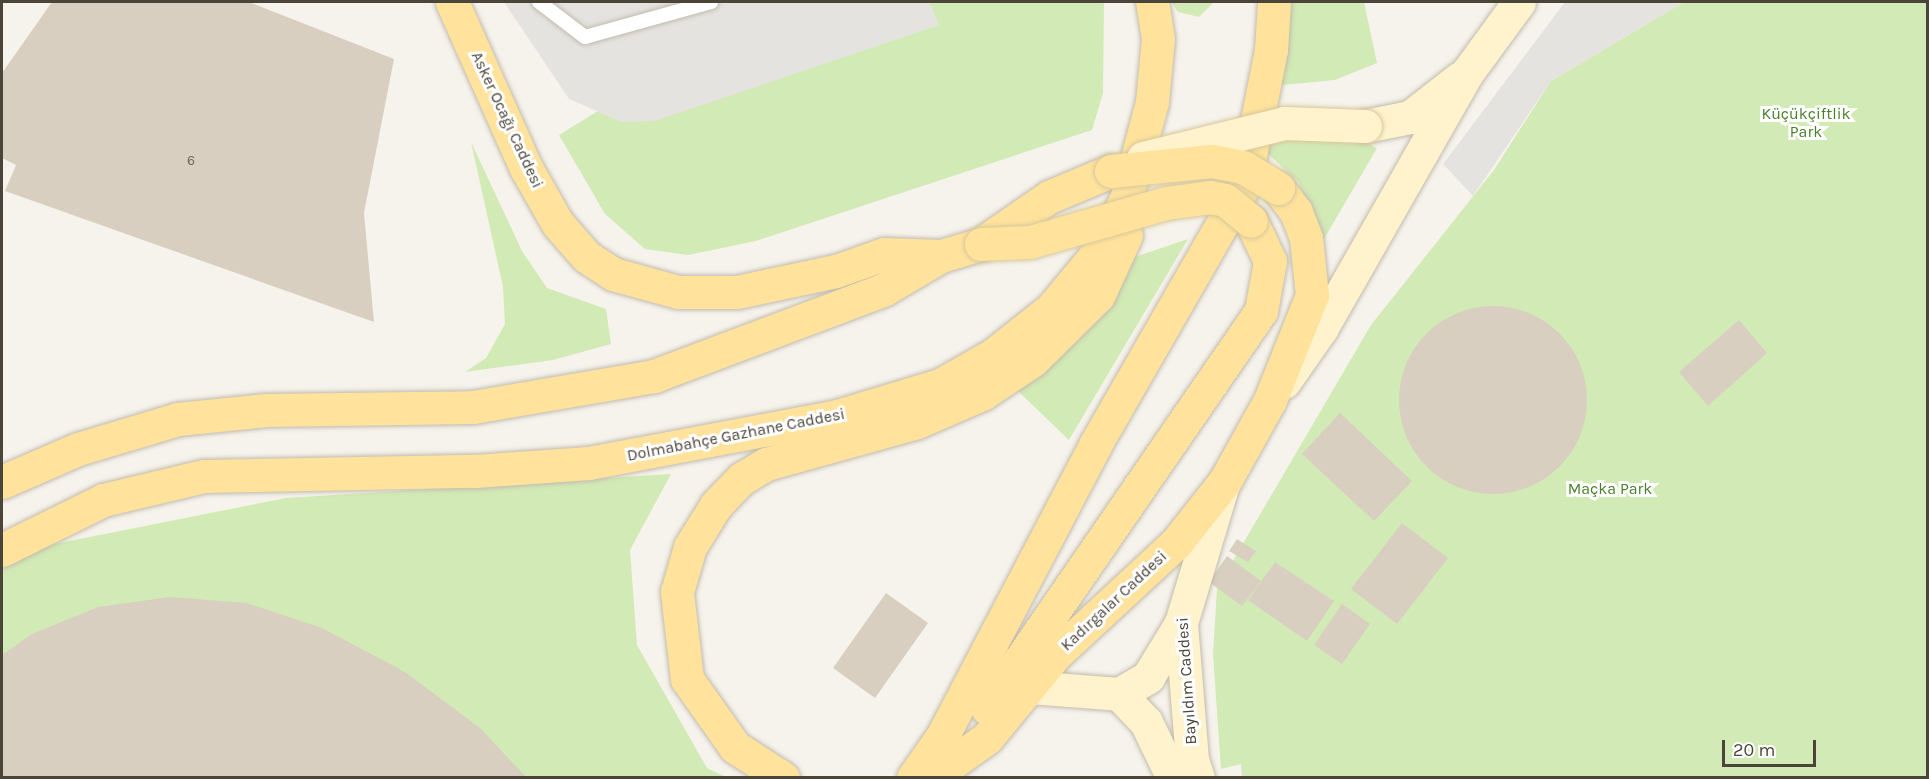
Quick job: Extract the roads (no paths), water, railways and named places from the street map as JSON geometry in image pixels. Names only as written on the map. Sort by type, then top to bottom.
[{"type":"main road","name":"Asker Ocağı Caddesi","points":[[452,2],[526,168],[558,224],[587,257],[613,274],[678,292],[737,292],[836,271],[885,254],[941,256]]},
{"type":"main road","name":"Dolmabahçe Gazhane Caddesi","points":[[2,550],[103,500],[204,476],[475,471],[589,463],[837,416],[940,385],[993,355],[1052,308],[1099,251],[1126,199],[1152,102],[1158,39],[1152,2]]},
{"type":"main road","points":[[913,777],[943,735],[1095,445],[1244,186],[1271,50],[1274,2]]},
{"type":"main road","points":[[1270,400],[1321,329],[1467,74],[1519,2]]},
{"type":"main road","points":[[981,244],[1049,197],[1159,153],[1284,123],[1365,126],[1410,117],[1467,74]]},
{"type":"main road","points":[[783,777],[735,747],[687,679],[677,592],[690,547],[716,505],[741,478],[766,464],[917,422],[982,394],[1032,360],[1098,296],[1121,254],[1152,102]]},
{"type":"main road","name":"Kadırgalar Caddesi","points":[[931,777],[987,738],[1055,655],[1176,543],[1225,481],[1270,400],[1312,295],[1306,238],[1296,212],[1278,188],[1243,167],[1212,161],[1111,171]]},
{"type":"main road","points":[[2,482],[67,453],[178,418],[267,410],[473,407],[654,376],[801,325],[915,276],[941,256],[981,244],[1030,242],[1133,211],[1210,197],[1225,200],[1251,221],[1270,261],[1261,311],[989,704],[961,757]]},
{"type":"main road","name":"Bayıldım Caddesi","points":[[1198,777],[1192,760],[1181,623],[1225,481]]},
{"type":"main road","points":[[1029,687],[1119,694],[1148,677],[1181,623]]},
{"type":"main road","name":"Bayıldım Caddesi","points":[[1119,694],[1146,722],[1173,777]]},
{"type":"lane","points":[[539,2],[585,37],[711,2]]},
{"type":"park label","name":"Küçükçiftlik Park","points":[[1806,123]]},
{"type":"park label","name":"Maçka Park","points":[[1610,489]]}]
